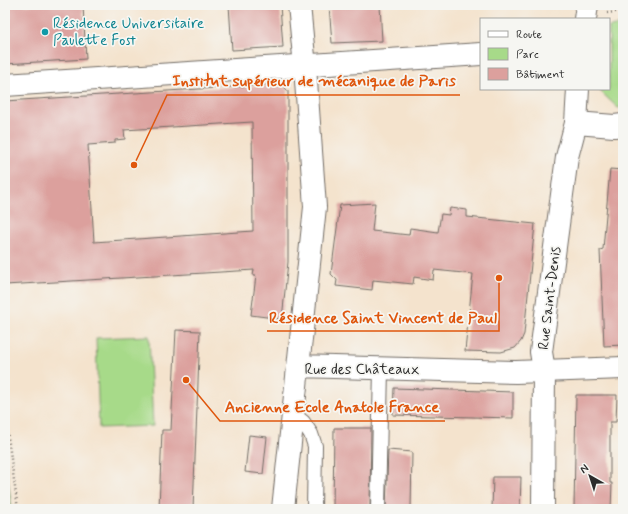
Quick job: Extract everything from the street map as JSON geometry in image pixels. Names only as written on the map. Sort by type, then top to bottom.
[{"type":"street","points":[[298,366],[315,207],[299,5]]},
{"type":"street","points":[[586,18],[587,5]]},
{"type":"street","points":[[5,86],[480,54]]},
{"type":"street","name":"Rue Saint-Denis","points":[[543,509],[544,370],[541,352],[567,157],[576,122],[578,90]]},
{"type":"street","points":[[576,122],[614,126],[623,125]]},
{"type":"street","name":"Rue des Châteaux","points":[[283,509],[298,366],[516,372],[623,368]]},
{"type":"lane","points":[[378,509],[381,368]]},
{"type":"lane","points":[[293,414],[303,422],[311,434],[315,446],[314,509]]},
{"type":"path","points":[[5,415],[18,509]]},
{"type":"green space","points":[[623,25],[623,107],[618,108],[599,90],[610,90],[610,27]]},
{"type":"green space","points":[[149,336],[153,426],[99,428],[96,338]]},
{"type":"green space","points":[[5,457],[12,509],[5,509]]},
{"type":"building","name":"Résidence Universitaire Paulette Fost","points":[[5,5],[83,5],[86,59],[5,64]]},
{"type":"building","points":[[229,5],[280,5],[283,47],[232,50]]},
{"type":"building","points":[[329,5],[380,5],[382,41],[332,43]]},
{"type":"building","points":[[281,84],[288,91],[288,262],[282,319],[251,315],[256,276],[253,276],[254,270],[5,285],[5,101]],"holes":[[[252,122],[253,231],[94,242],[88,145],[115,143],[115,140],[125,139],[124,130]]]},
{"type":"building","points":[[610,169],[623,170],[623,345],[604,346],[600,250],[603,249]]},
{"type":"building","points":[[375,203],[372,231],[409,235],[410,228],[438,232],[441,214],[449,215],[450,208],[467,210],[467,217],[535,224],[524,334],[521,341],[515,348],[501,352],[465,351],[473,274],[434,270],[433,280],[414,277],[413,284],[373,280],[372,290],[336,286],[337,280],[331,274],[340,205]]},
{"type":"building","points":[[176,330],[200,331],[193,509],[159,509],[162,430],[171,430]]},
{"type":"building","points":[[394,388],[513,392],[513,418],[393,415]]},
{"type":"building","points":[[576,395],[617,395],[616,422],[610,422],[610,483],[612,483],[611,509],[574,509]]},
{"type":"building","points":[[334,428],[371,428],[370,509],[333,509]]},
{"type":"building","points":[[249,435],[267,437],[263,474],[245,472]]},
{"type":"building","points":[[388,450],[412,452],[411,509],[386,509]]},
{"type":"building","points":[[493,477],[521,477],[520,509],[492,509]]},
{"type":"place","name":"Résidence Universitaire Paulette Fost","points":[[45,32]]},
{"type":"place","name":"Institut supérieur de mécanique de Paris","points":[[134,165]]},
{"type":"place","name":"Résidence Saint Vincent de Paul","points":[[499,278]]},
{"type":"place","name":"Ancienne Ecole Anatole France","points":[[186,380]]}]
